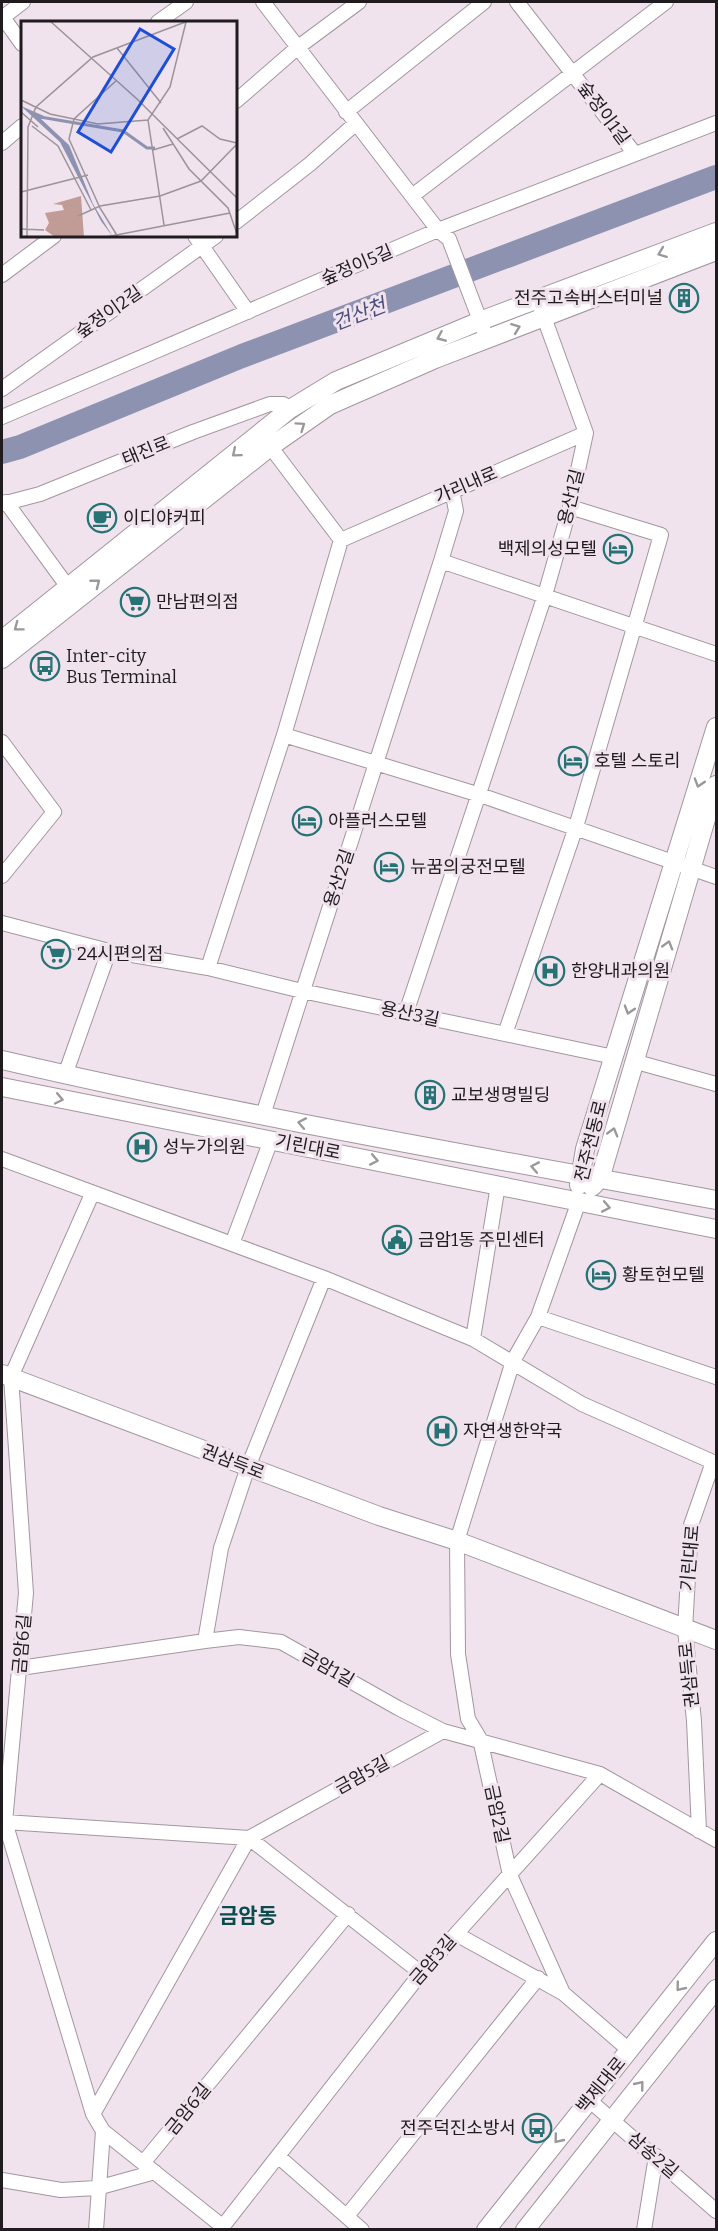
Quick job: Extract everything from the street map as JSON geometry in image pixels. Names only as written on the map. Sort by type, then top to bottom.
[{"type":"street","points":[[21,43],[2,17],[23,2]]},
{"type":"street","points":[[159,21],[186,2]]},
{"type":"street","points":[[262,2],[443,234],[487,339]]},
{"type":"street","points":[[237,100],[297,48],[359,2]]},
{"type":"street","points":[[346,112],[484,2]]},
{"type":"street","name":"숲정이1길","points":[[517,2],[573,71],[635,154]]},
{"type":"street","name":"숲정이1길","points":[[573,71],[666,2]]},
{"type":"street","points":[[412,196],[573,71]]},
{"type":"street","name":"숲정이5길","points":[[4,412],[635,154],[717,123]]},
{"type":"street","points":[[237,221],[310,164],[355,124]]},
{"type":"street","points":[[2,142],[21,127]]},
{"type":"street","points":[[2,640],[72,593],[330,405],[487,339],[541,309],[717,232]]},
{"type":"street","points":[[2,274],[53,237]]},
{"type":"street","points":[[199,241],[248,312]]},
{"type":"street","name":"숲정이2길","points":[[2,388],[199,241]]},
{"type":"street","points":[[2,659],[72,593],[259,433],[290,409],[336,381],[478,316],[541,309],[717,251]]},
{"type":"street","points":[[541,309],[586,433]]},
{"type":"street","name":"태진로","points":[[4,503],[40,494],[193,432],[270,404],[283,404],[290,409]]},
{"type":"street","points":[[207,968],[248,851],[341,540],[259,433]]},
{"type":"street","name":"가리내로","points":[[341,540],[586,433]]},
{"type":"street","name":"용산1길","points":[[480,795],[545,595],[570,507],[586,433]]},
{"type":"street","points":[[452,490],[456,511],[441,561],[717,654]]},
{"type":"street","points":[[4,503],[72,593]]},
{"type":"street","points":[[505,1034],[576,827],[661,535],[570,507]]},
{"type":"street","name":"용산2길","points":[[302,992],[441,561]]},
{"type":"street","name":"전주천동로","points":[[579,1202],[600,1179],[633,1062],[717,727]]},
{"type":"street","points":[[284,735],[480,795],[717,877]]},
{"type":"street","points":[[2,742],[54,812],[2,876]]},
{"type":"street","name":"전주천동로","points":[[579,1202],[579,1175],[614,1057],[682,865],[717,784]]},
{"type":"street","points":[[406,1014],[480,795]]},
{"type":"street","name":"용산3길","points":[[2,923],[110,951],[207,968],[302,992],[614,1057]]},
{"type":"street","points":[[65,1075],[110,951]]},
{"type":"street","name":"기린대로","points":[[263,1115],[302,992]]},
{"type":"street","name":"기린대로","points":[[2,1060],[263,1115],[717,1200]]},
{"type":"street","points":[[633,1062],[717,1084]]},
{"type":"street","name":"기린대로","points":[[2,1087],[717,1229]]},
{"type":"street","points":[[232,1244],[271,1140]]},
{"type":"street","name":"기린대로","points":[[2,1159],[324,1278],[473,1339],[582,1404],[713,1462],[691,1525],[685,1629]]},
{"type":"street","points":[[473,1339],[498,1185]]},
{"type":"street","points":[[6,1376],[92,1194]]},
{"type":"street","points":[[457,1541],[513,1361],[538,1317],[579,1202]]},
{"type":"street","points":[[205,1641],[221,1548],[248,1467],[324,1278]]},
{"type":"street","points":[[538,1317],[717,1377]]},
{"type":"street","name":"권삼득로","points":[[6,1376],[379,1516],[457,1541],[717,1640]]},
{"type":"street","name":"금암6길","points":[[6,1376],[26,1593],[3,1824],[93,2114],[103,2131],[221,2228]]},
{"type":"street","name":"금암2길","points":[[457,1541],[458,1654],[468,1719],[480,1739],[510,1875],[563,1994],[629,2050]]},
{"type":"street","name":"권삼득로","points":[[685,1629],[694,1721],[699,1832]]},
{"type":"street","name":"금암1길","points":[[20,1668],[239,1637],[281,1642],[443,1731]]},
{"type":"street","points":[[443,1731],[480,1739],[600,1774],[699,1832],[717,1840]]},
{"type":"street","name":"금암5길","points":[[249,1838],[443,1731]]},
{"type":"street","name":"금암3길","points":[[221,2228],[279,2157],[421,1973],[600,1774]]},
{"type":"street","points":[[3,1824],[249,1838],[421,1973]]},
{"type":"street","points":[[93,2114],[249,1838]]},
{"type":"street","name":"금암6길","points":[[143,2163],[348,1914]]},
{"type":"street","points":[[456,1934],[563,1994]]},
{"type":"street","name":"백제대로","points":[[486,2229],[717,1941]]},
{"type":"street","points":[[347,2216],[538,1978]]},
{"type":"street","name":"백제대로","points":[[525,2229],[717,1989]]},
{"type":"street","name":"삼송2길","points":[[589,2100],[717,2211]]},
{"type":"street","points":[[96,2229],[97,2187],[103,2131]]},
{"type":"street","points":[[644,2229],[656,2156]]},
{"type":"street","points":[[279,2157],[363,2229]]},
{"type":"street","points":[[2,2180],[61,2190],[97,2187],[155,2172]]},
{"type":"waterway","name":"건산천","points":[[2,452],[20,447],[242,356],[716,177]]},
{"type":"place","name":"전주고속버스터미널","points":[[684,298]]},
{"type":"place","name":"이디야커피","points":[[102,518]]},
{"type":"place","name":"백제의성모텔","points":[[618,549]]},
{"type":"place","name":"만남편의점","points":[[135,602]]},
{"type":"place","name":"Inter-city Bus Terminal","points":[[45,666]]},
{"type":"place","name":"호텔 스토리","points":[[573,761]]},
{"type":"place","name":"아플러스모텔","points":[[307,821]]},
{"type":"place","name":"뉴꿈의궁전모텔","points":[[389,867]]},
{"type":"place","name":"24시편의점","points":[[56,954]]},
{"type":"place","name":"한양내과의원","points":[[550,971]]},
{"type":"place","name":"교보생명빌딩","points":[[430,1095]]},
{"type":"place","name":"성누가의원","points":[[142,1147]]},
{"type":"place","name":"금암1동 주민센터","points":[[397,1240]]},
{"type":"place","name":"황토현모텔","points":[[601,1275]]},
{"type":"place","name":"자연생한약국","points":[[442,1431]]},
{"type":"place","name":"전주덕진소방서","points":[[537,2128]]},
{"type":"district","name":"금암동","points":[[248,1916]]}]
